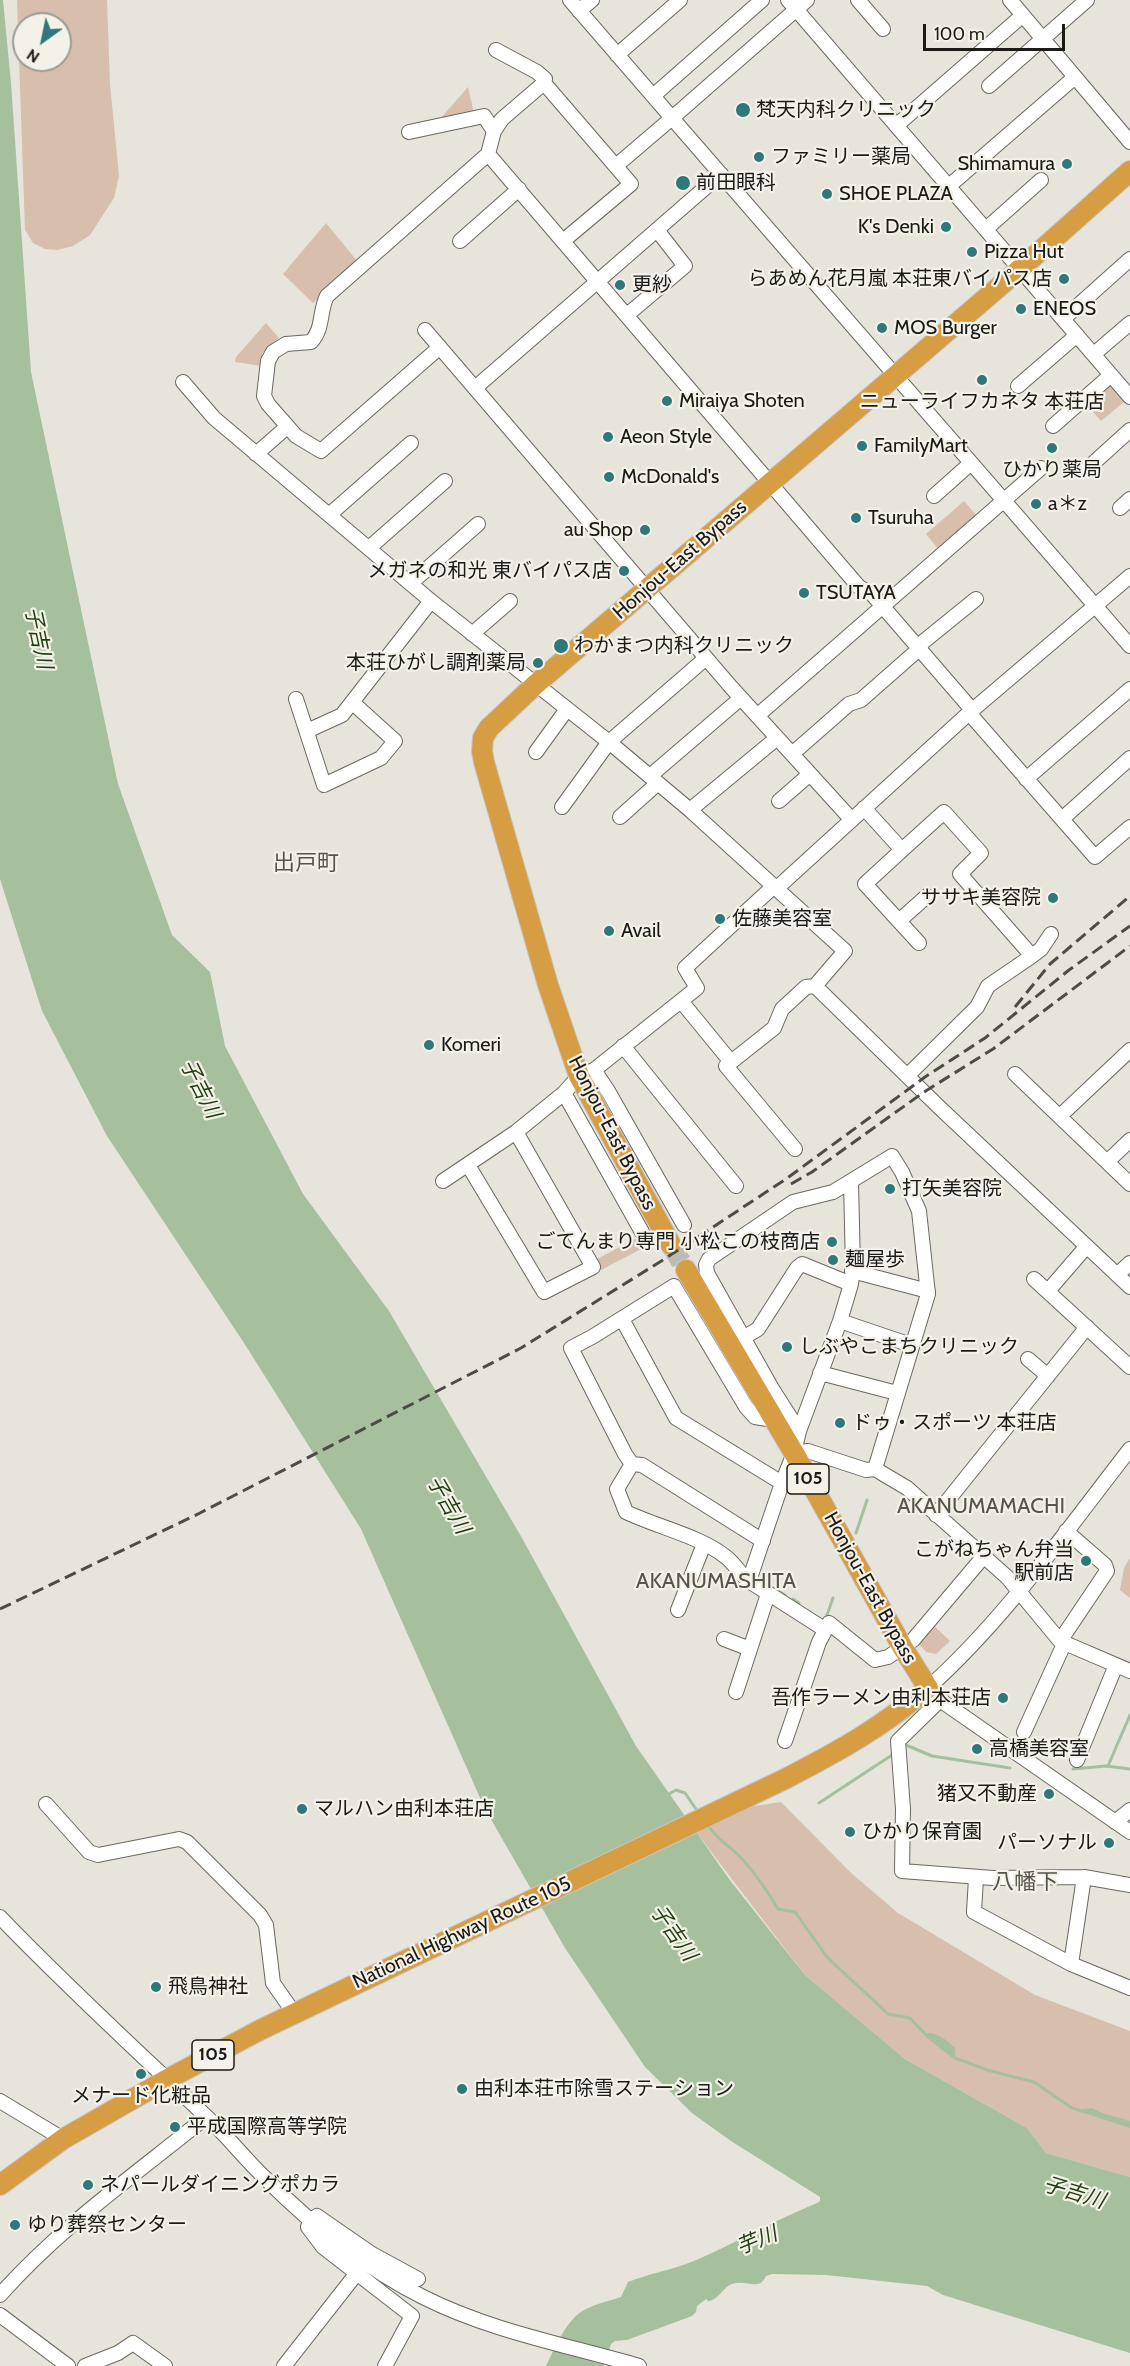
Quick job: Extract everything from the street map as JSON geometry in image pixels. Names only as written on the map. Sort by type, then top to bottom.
[{"type":"highway","name":"Honjou-East Bypass","points":[[671,1245],[586,1073],[548,985],[482,751],[483,738],[489,728],[536,684],[1021,268],[1130,171]]},
{"type":"highway","name":"Honjou-East Bypass","points":[[686,1270],[794,1453],[903,1648],[934,1694]]},
{"type":"highway","name":"National Highway Route 105","points":[[0,2185],[63,2139],[166,2080],[294,2013],[785,1779],[856,1742],[934,1694]]},
{"type":"street","points":[[592,0],[574,5],[1130,646]]},
{"type":"street","points":[[617,55],[680,0]]},
{"type":"street","points":[[653,96],[762,0]]},
{"type":"street","points":[[858,0],[884,29]]},
{"type":"street","points":[[1010,0],[1130,142]]},
{"type":"street","points":[[989,86],[1087,0]]},
{"type":"street","points":[[616,165],[672,118],[797,3],[897,125],[1129,394]]},
{"type":"street","points":[[897,125],[1023,15]]},
{"type":"street","points":[[496,50],[537,72],[545,79],[544,83],[631,184],[563,241]]},
{"type":"street","points":[[949,186],[1075,77]]},
{"type":"street","points":[[440,347],[321,451],[296,436],[268,404],[264,396],[268,361],[273,352],[286,344],[311,342],[317,335],[321,324],[323,303],[327,296],[488,154],[494,131],[502,119],[544,83]]},
{"type":"street","points":[[409,132],[484,116],[494,131]]},
{"type":"street","points":[[488,154],[859,587],[872,594],[1026,779],[1095,857],[1130,827]]},
{"type":"street","points":[[475,388],[721,174]]},
{"type":"street","points":[[986,229],[1041,180]]},
{"type":"street","points":[[460,241],[519,189]]},
{"type":"street","points":[[627,315],[685,266],[657,230]]},
{"type":"street","points":[[1063,318],[1130,259]]},
{"type":"street","points":[[1094,354],[1130,323]]},
{"type":"street","points":[[425,330],[706,658],[851,819]]},
{"type":"street","points":[[1018,386],[1077,335]]},
{"type":"street","points":[[1053,426],[1111,375]]},
{"type":"street","points":[[183,382],[214,418],[431,601],[609,742],[690,810],[845,951],[815,986],[806,987],[782,1009],[774,1028],[726,1066],[795,1149]]},
{"type":"street","points":[[256,454],[287,427]]},
{"type":"street","points":[[1088,468],[1130,430]]},
{"type":"street","points":[[329,515],[411,443]]},
{"type":"street","points":[[934,496],[969,460]]},
{"type":"street","points":[[757,716],[1041,468]]},
{"type":"street","points":[[369,548],[445,481]]},
{"type":"street","points":[[411,584],[478,524]]},
{"type":"street","points":[[443,1181],[516,1132],[586,1073],[697,988],[685,968],[971,712],[1130,576]]},
{"type":"street","points":[[792,754],[849,704],[861,700],[919,649],[923,642],[976,599]]},
{"type":"street","points":[[307,731],[342,714],[431,601]]},
{"type":"street","points":[[472,634],[510,601]]},
{"type":"street","points":[[561,807],[609,742],[706,658]]},
{"type":"street","points":[[1026,779],[1130,689]]},
{"type":"street","points":[[621,817],[654,780],[741,698]]},
{"type":"street","points":[[296,699],[324,785],[381,758],[395,741],[352,702]]},
{"type":"street","points":[[536,752],[567,709]]},
{"type":"street","points":[[690,810],[777,738]]},
{"type":"street","points":[[1062,819],[1130,758]]},
{"type":"street","points":[[779,801],[810,774]]},
{"type":"street","points":[[864,808],[902,850]]},
{"type":"street","points":[[919,943],[865,884],[944,812],[981,854],[960,874],[1032,956]]},
{"type":"street","points":[[900,920],[927,896]]},
{"type":"street","points":[[908,1076],[977,1007],[988,986],[1041,949],[1051,934]]},
{"type":"street","points":[[815,986],[1130,1287]]},
{"type":"street","points":[[681,1001],[731,1062]]},
{"type":"street","points":[[623,1046],[736,1186]]},
{"type":"street","points":[[1060,1116],[1130,1050]]},
{"type":"street","points":[[586,1073],[608,1091],[684,1225]]},
{"type":"street","points":[[1014,1074],[1130,1185]]},
{"type":"street","points":[[564,1093],[642,1232]]},
{"type":"street","points":[[468,1165],[544,1292],[593,1267],[516,1132]]},
{"type":"street","points":[[1107,1162],[1130,1140]]},
{"type":"street","points":[[799,1431],[743,1338],[707,1273],[706,1265],[709,1258],[793,1202],[833,1192],[892,1156],[902,1172],[919,1211],[928,1291],[874,1469]]},
{"type":"street","points":[[749,1581],[794,1453],[799,1431],[840,1321],[852,1277],[851,1182]]},
{"type":"street","points":[[1048,1291],[1086,1246]]},
{"type":"street","points":[[1118,1274],[1130,1263]]},
{"type":"street","points":[[743,1338],[758,1329],[797,1268],[802,1264],[852,1277],[928,1291]]},
{"type":"street","points":[[1034,1279],[1130,1367]]},
{"type":"street","points":[[763,1541],[642,1465],[632,1464],[570,1348],[592,1338],[674,1286],[746,1407],[755,1417],[774,1420]]},
{"type":"street","points":[[622,1319],[676,1418],[782,1483]]},
{"type":"street","points":[[840,1321],[911,1345]]},
{"type":"street","points":[[936,1515],[1087,1327]]},
{"type":"street","points":[[1028,1359],[1048,1376]]},
{"type":"street","points":[[820,1373],[897,1393]]},
{"type":"street","points":[[1130,1449],[1020,1590],[950,1669],[898,1741],[903,1809],[902,1871],[976,1878],[1084,1877],[1130,1885]]},
{"type":"street","points":[[794,1453],[808,1451],[866,1470],[874,1469],[907,1488],[1020,1590],[1062,1642],[1130,1671]]},
{"type":"street","points":[[632,1464],[617,1489],[626,1512],[704,1544],[727,1558],[749,1581],[824,1629]]},
{"type":"street","points":[[1024,1732],[1062,1642],[1107,1571],[1105,1565],[1066,1531]]},
{"type":"street","points":[[678,1610],[704,1544]]},
{"type":"street","points":[[785,1742],[824,1629],[829,1623],[875,1659],[888,1657],[903,1648],[917,1635],[984,1556]]},
{"type":"street","points":[[736,1692],[768,1594]]},
{"type":"street","points":[[724,1639],[750,1649]]},
{"type":"street","points":[[1077,1761],[1116,1665]]},
{"type":"street","points":[[934,1694],[1130,1832]]},
{"type":"street","points":[[46,1804],[89,1852],[98,1855],[179,1839],[187,1842],[260,1915],[266,1925],[273,1983],[294,2013]]},
{"type":"street","points":[[1115,1822],[1130,1811]]},
{"type":"street","points":[[1071,1964],[1084,1877]]},
{"type":"street","points":[[976,1878],[974,1912],[1071,1964],[1130,1988]]},
{"type":"street","points":[[0,1917],[45,1964],[206,2117],[310,2221],[333,2241],[370,2267],[429,2300],[499,2326],[639,2366]]},
{"type":"street","points":[[0,2101],[63,2139]]},
{"type":"street","points":[[0,2295],[16,2277],[87,2212],[206,2117]]},
{"type":"street","points":[[385,2366],[412,2316],[323,2247],[308,2227],[310,2221],[317,2216],[372,2254],[418,2279]]},
{"type":"street","points":[[284,2366],[357,2273]]},
{"type":"street","points":[[0,2314],[68,2366]]},
{"type":"street","points":[[85,2366],[118,2353],[133,2343],[165,2366]]},
{"type":"shaded area","points":[[17,0],[107,0],[110,84],[119,176],[114,198],[90,235],[73,246],[57,250],[45,249],[33,243],[25,230],[20,72],[72,72],[72,12],[17,12]]},
{"type":"shaded area","points":[[468,87],[474,113],[440,119]]},
{"type":"shaded area","points":[[326,223],[358,262],[313,303],[283,274]]},
{"type":"shaded area","points":[[266,323],[279,338],[262,353],[262,366],[235,362],[236,357]]},
{"type":"shaded area","points":[[1109,384],[1124,402],[1101,421],[1086,404]]},
{"type":"shaded area","points":[[964,501],[977,516],[938,549],[926,534]]},
{"type":"shaded area","points":[[637,1238],[643,1248],[601,1270],[595,1260]]},
{"type":"shaded area","points":[[1130,1558],[1130,1598],[1120,1590],[1124,1568]]},
{"type":"shaded area","points":[[931,1623],[950,1641],[936,1654],[926,1652],[919,1644]]},
{"type":"shaded area","points":[[781,1802],[850,1872],[898,1913],[1035,1995],[1130,2031],[1130,2177],[1046,2153],[1027,2128],[905,2059],[805,1975],[696,1832],[748,1807]]},
{"type":"water","points":[[0,0],[3,0],[11,83],[31,372],[118,784],[172,935],[210,972],[225,1046],[303,1194],[389,1311],[522,1538],[636,1746],[729,1879],[805,1975],[905,2059],[1027,2128],[1046,2153],[1130,2177],[1130,2353],[943,2295],[927,2286],[826,2275],[772,2274],[756,2284],[732,2284],[712,2300],[706,2299],[697,2306],[692,2316],[627,2340],[615,2341],[611,2344],[604,2366],[546,2366],[572,2320],[588,2308],[621,2297],[628,2282],[694,2261],[817,2203],[820,2197],[731,2141],[692,2113],[645,2067],[565,1948],[485,1809],[361,1529],[244,1343],[107,1136],[42,1011],[0,879]]},
{"type":"water","points":[[924,2033],[937,2035],[948,2042],[955,2048],[955,2058]]},
{"type":"water","points":[[1092,2108],[1130,2121],[1130,2128],[1081,2112],[1082,2109]]},
{"type":"waterway","points":[[856,1533],[867,1500]]},
{"type":"waterway","points":[[758,1579],[785,1595]]},
{"type":"waterway","points":[[827,1615],[833,1598]]},
{"type":"waterway","points":[[793,1599],[799,1603]]},
{"type":"waterway","points":[[1108,1766],[1130,1715]]},
{"type":"waterway","points":[[906,1745],[932,1756],[1010,1768]]},
{"type":"waterway","points":[[819,1803],[892,1755]]},
{"type":"waterway","points":[[1073,1769],[1106,1766],[1130,1769]]},
{"type":"waterway","points":[[669,1794],[676,1790],[685,1793],[698,1812]]},
{"type":"waterway","points":[[707,1824],[747,1864],[778,1909],[795,1912],[827,1957],[888,2014],[910,2018],[928,2037],[955,2058],[987,2070],[1034,2082],[1072,2108],[1085,2112]]},
{"type":"tunnel","points":[[671,1245],[686,1270]]},
{"type":"railway","points":[[1015,1007],[1050,964],[1130,896]]},
{"type":"railway","points":[[0,1609],[200,1513],[521,1348],[663,1260],[786,1179],[925,1077],[985,1038],[1069,970],[1130,926]]},
{"type":"railway","points":[[791,1184],[812,1172],[924,1092],[993,1049],[1130,946]]},
{"type":"place","name":"梵天内科クリニック","points":[[743,110]]},
{"type":"place","name":"ファミリー薬局","points":[[759,157]]},
{"type":"place","name":"Shimamura","points":[[1067,164]]},
{"type":"place","name":"前田眼科","points":[[683,183]]},
{"type":"place","name":"SHOE PLAZA","points":[[827,194]]},
{"type":"place","name":"K's Denki","points":[[946,227]]},
{"type":"place","name":"Pizza Hut","points":[[972,252]]},
{"type":"place","name":"らあめん花月嵐 本荘東バイパス店","points":[[1064,279]]},
{"type":"place","name":"更紗","points":[[620,285]]},
{"type":"place","name":"ENEOS","points":[[1021,309]]},
{"type":"place","name":"MOS Burger","points":[[882,328]]},
{"type":"place","name":"ニューライフカネタ 本荘店","points":[[982,380]]},
{"type":"place","name":"Miraiya Shoten","points":[[667,401]]},
{"type":"place","name":"Aeon Style","points":[[608,437]]},
{"type":"place","name":"FamilyMart","points":[[862,446]]},
{"type":"place","name":"ひかり薬局","points":[[1052,448]]},
{"type":"place","name":"McDonald's","points":[[609,477]]},
{"type":"place","name":"a＊z","points":[[1036,504]]},
{"type":"place","name":"Tsuruha","points":[[856,518]]},
{"type":"place","name":"au Shop","points":[[645,530]]},
{"type":"place","name":"メガネの和光 東バイパス店","points":[[624,571]]},
{"type":"place","name":"TSUTAYA","points":[[804,593]]},
{"type":"place","name":"わかまつ内科クリニック","points":[[561,646]]},
{"type":"place","name":"本荘ひがし調剤薬局","points":[[538,663]]},
{"type":"place","name":"ササキ美容院","points":[[1053,898]]},
{"type":"place","name":"佐藤美容室","points":[[720,919]]},
{"type":"place","name":"Avail","points":[[609,931]]},
{"type":"place","name":"Komeri","points":[[429,1045]]},
{"type":"place","name":"打矢美容院","points":[[890,1189]]},
{"type":"place","name":"ごてんまり専門 小松この枝商店","points":[[832,1242]]},
{"type":"place","name":"麺屋歩","points":[[833,1260]]},
{"type":"place","name":"しぶやこまちクリニック","points":[[787,1347]]},
{"type":"place","name":"ドゥ・スポーツ 本荘店","points":[[840,1423]]},
{"type":"place","name":"こがねちゃん弁当 駅前店","points":[[1086,1561]]},
{"type":"place","name":"吾作ラーメン由利本荘店","points":[[1003,1698]]},
{"type":"place","name":"高橋美容室","points":[[977,1749]]},
{"type":"place","name":"猪又不動産","points":[[1049,1794]]},
{"type":"place","name":"マルハン由利本荘店","points":[[302,1809]]},
{"type":"place","name":"ひかり保育園","points":[[850,1832]]},
{"type":"place","name":"パーソナル","points":[[1109,1843]]},
{"type":"place","name":"飛鳥神社","points":[[156,1987]]},
{"type":"place","name":"メナード化粧品","points":[[141,2074]]},
{"type":"place","name":"由利本荘市除雪ステーション","points":[[462,2089]]},
{"type":"place","name":"平成国際高等学院","points":[[175,2127]]},
{"type":"place","name":"ネパールダイニングポカラ","points":[[88,2185]]},
{"type":"place","name":"ゆり葬祭センター","points":[[15,2225]]},
{"type":"district","name":"出戸町","points":[[306,864]]},
{"type":"district","name":"AKANUMAMACHI","points":[[981,1507]]},
{"type":"district","name":"AKANUMASHITA","points":[[716,1582]]},
{"type":"district","name":"八幡下","points":[[1025,1883]]},
{"type":"water label","name":"子吉川","points":[[38,638]]},
{"type":"water label","name":"子吉川","points":[[200,1089]]},
{"type":"water label","name":"子吉川","points":[[448,1505]]},
{"type":"water label","name":"子吉川","points":[[673,1933]]},
{"type":"water label","name":"子吉川","points":[[1074,2193]]},
{"type":"water label","name":"芋川","points":[[757,2241]]}]
